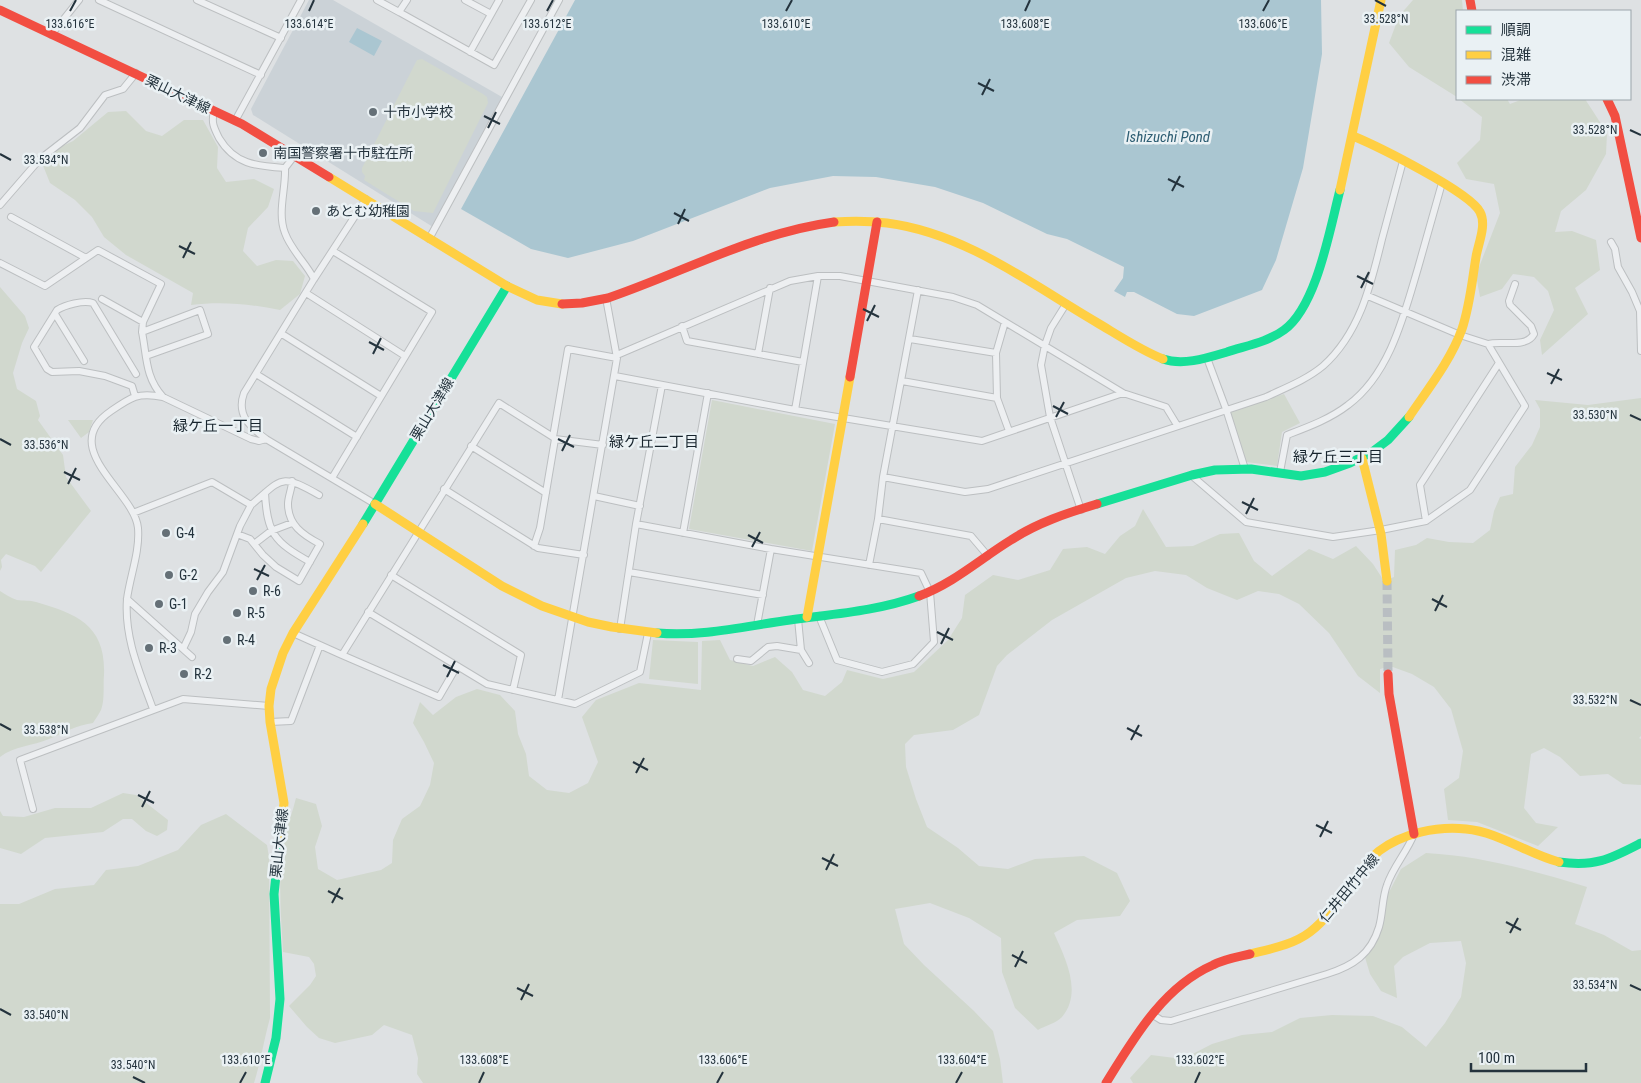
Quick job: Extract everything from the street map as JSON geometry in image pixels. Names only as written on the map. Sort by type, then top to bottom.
[{"type":"street","points":[[51,35],[79,0]]},
{"type":"street","points":[[99,0],[261,75]]},
{"type":"street","points":[[197,0],[281,38]]},
{"type":"street","points":[[235,121],[301,0]]},
{"type":"street","points":[[377,0],[494,66],[530,0]]},
{"type":"street","points":[[399,12],[406,0]]},
{"type":"street","points":[[465,0],[491,14]]},
{"type":"street","points":[[470,52],[499,0]]},
{"type":"street","points":[[430,239],[560,0]]},
{"type":"street","points":[[507,286],[531,298],[556,304],[583,304],[606,298],[754,241],[802,228],[838,222],[877,222],[917,229],[962,244],[1155,356],[1169,361],[1181,362],[1207,358],[1274,336],[1284,330],[1298,316],[1305,305],[1323,257],[1352,136],[1380,0]]},
{"type":"street","name":"栗山大津線","points":[[0,10],[235,121],[294,155],[507,286],[375,504],[294,633],[283,653],[275,674],[269,706],[270,722],[284,803],[274,894],[280,999],[276,1038],[265,1083]]},
{"type":"street","points":[[0,206],[40,159],[80,128],[105,95],[123,89],[136,73]]},
{"type":"street","points":[[1607,100],[1615,116],[1641,238]]},
{"type":"street","points":[[214,112],[212,119],[214,128],[223,144],[233,154],[243,161],[256,165],[285,168]]},
{"type":"street","points":[[366,199],[314,279],[244,394],[241,410],[246,422],[266,439],[375,504],[516,594],[543,607],[598,625],[648,633],[680,634],[709,632],[819,616],[904,601],[930,592],[958,578],[1022,534],[1056,518],[1191,475],[1222,469],[1280,472],[1291,476],[1314,474],[1336,469],[1362,458],[1383,444],[1399,430],[1446,362],[1460,335],[1468,304],[1480,234],[1481,215],[1479,208],[1471,201],[1403,161],[1352,136]]},
{"type":"street","points":[[294,155],[285,168],[286,181],[281,215],[284,231],[314,279]]},
{"type":"street","points":[[883,477],[950,490],[978,491],[1266,397],[1296,384],[1322,366],[1339,348],[1348,336],[1368,296],[1403,161]]},
{"type":"street","points":[[1280,472],[1287,435],[1321,422],[1349,404],[1373,380],[1393,346],[1405,312],[1442,184]]},
{"type":"street","points":[[11,217],[86,258]]},
{"type":"street","points":[[809,663],[801,650],[803,618],[818,557],[877,222]]},
{"type":"street","points":[[1611,242],[1615,249],[1618,267],[1640,311],[1641,351]]},
{"type":"street","points":[[0,263],[45,286],[98,250],[161,284],[143,322],[142,332],[146,367],[156,389],[163,397]]},
{"type":"street","points":[[332,478],[432,312],[333,251]]},
{"type":"street","points":[[795,410],[818,276]]},
{"type":"street","points":[[534,546],[540,528],[568,349],[617,356],[682,326],[790,281],[818,276],[840,276],[953,297],[977,305],[1123,393],[1166,407],[1176,426]]},
{"type":"street","points":[[1368,296],[1460,335],[1488,344],[1494,342],[1527,341],[1532,337],[1533,330],[1510,305],[1509,301],[1516,284]]},
{"type":"street","points":[[758,354],[770,288]]},
{"type":"street","points":[[869,565],[878,519],[883,477],[918,290]]},
{"type":"street","points":[[306,293],[405,356]]},
{"type":"street","points":[[558,700],[615,376],[617,356],[606,298]]},
{"type":"street","points":[[102,299],[143,322]]},
{"type":"street","points":[[135,396],[132,386],[105,376],[79,371],[52,372],[47,369],[34,347],[55,314],[62,307],[88,301],[93,302],[136,374]]},
{"type":"street","points":[[1066,304],[1051,328],[1041,365],[1050,417],[1081,510]]},
{"type":"street","points":[[142,332],[200,310],[208,334],[146,356]]},
{"type":"street","points":[[55,314],[84,361]]},
{"type":"street","points":[[1005,322],[996,353],[997,398],[1009,431]]},
{"type":"street","points":[[682,326],[687,341],[803,362]]},
{"type":"street","points":[[282,334],[381,396]]},
{"type":"street","points":[[910,339],[996,353]]},
{"type":"street","points":[[1191,475],[1246,522],[1332,537],[1381,530],[1426,520],[1470,490],[1525,406],[1488,344]]},
{"type":"street","points":[[1207,358],[1245,469]]},
{"type":"street","points":[[1426,520],[1420,485],[1499,363]]},
{"type":"street","points":[[256,374],[357,437]]},
{"type":"street","points":[[615,376],[795,410],[982,441],[1123,393]]},
{"type":"street","points":[[902,381],[997,398]]},
{"type":"street","points":[[620,629],[636,524],[662,385]]},
{"type":"street","points":[[154,709],[134,655],[128,632],[128,599],[139,540],[138,525],[133,513],[96,460],[93,452],[94,432],[99,422],[107,414],[126,400],[135,396],[149,394],[163,397],[251,439],[266,439]]},
{"type":"street","points":[[683,534],[708,394]]},
{"type":"street","points":[[342,655],[498,404],[554,438],[603,445]]},
{"type":"street","points":[[472,446],[546,493]]},
{"type":"street","points":[[1362,458],[1381,530],[1387,580]]},
{"type":"street","points":[[183,649],[191,632],[195,614],[223,572],[237,534],[251,505],[279,481],[297,482],[319,495]]},
{"type":"street","points":[[237,534],[250,540],[276,567],[299,581],[320,544],[297,529],[292,523],[288,504],[292,481]]},
{"type":"street","points":[[133,513],[212,482],[251,505]]},
{"type":"street","points":[[444,489],[534,546],[542,549],[584,555]]},
{"type":"street","points":[[265,493],[266,513],[271,531],[285,546],[310,562]]},
{"type":"street","points":[[594,496],[640,506]]},
{"type":"street","points":[[878,519],[971,536],[988,556]]},
{"type":"street","points":[[254,544],[271,531],[292,523]]},
{"type":"street","points":[[636,524],[771,550],[921,572],[930,592],[934,642],[913,664],[882,672],[837,660],[819,616]]},
{"type":"street","points":[[757,625],[771,550]]},
{"type":"street","points":[[629,572],[763,595]]},
{"type":"street","points":[[391,575],[521,655],[513,690]]},
{"type":"street","points":[[128,599],[192,657]]},
{"type":"street","points":[[368,612],[487,684],[575,704],[640,672],[648,633]]},
{"type":"street","points":[[294,633],[439,697],[457,666]]},
{"type":"street","points":[[270,722],[291,721],[320,645]]},
{"type":"street","points":[[737,659],[751,661],[768,647],[777,646],[801,650]]},
{"type":"street","points":[[1153,1015],[1161,1020],[1171,1021],[1328,974],[1353,964],[1362,956],[1372,942],[1378,928],[1386,886],[1414,834],[1388,689],[1388,674]]},
{"type":"street","points":[[33,809],[20,760],[183,699],[269,706]]},
{"type":"street","name":"仁井田竹中線","points":[[1106,1083],[1123,1056],[1164,1000],[1183,981],[1213,964],[1283,945],[1305,935],[1327,917],[1371,858],[1386,846],[1414,834],[1450,828],[1471,830],[1494,836],[1524,851],[1547,858],[1572,863],[1596,863],[1641,843]]},
{"type":"shaded area","name":"十市小学校","points":[[309,0],[333,0],[502,97],[433,227],[253,115],[251,109]]},
{"type":"shaded area","points":[[1413,0],[1462,0],[1463,10],[1456,10],[1456,96],[1409,67],[1389,43],[1399,16]]},
{"type":"shaded area","points":[[422,59],[483,94],[487,97],[488,103],[433,213],[414,211],[364,180],[365,176],[362,172],[362,168],[417,60]]},
{"type":"shaded area","points":[[1460,100],[1508,100],[1510,104],[1520,100],[1586,100],[1607,133],[1606,154],[1586,190],[1561,211],[1555,232],[1572,231],[1596,240],[1600,270],[1575,288],[1588,314],[1542,355],[1540,340],[1554,310],[1548,291],[1534,277],[1513,274],[1502,289],[1480,297],[1476,275],[1500,213],[1494,184],[1466,179],[1457,163],[1480,140],[1482,117]]},
{"type":"shaded area","points":[[126,111],[146,131],[162,136],[184,120],[203,120],[218,147],[217,168],[226,182],[254,179],[274,189],[268,207],[248,228],[243,251],[257,266],[276,260],[293,261],[305,276],[300,294],[280,310],[236,304],[213,303],[191,305],[193,293],[126,255],[104,237],[92,217],[75,200],[50,183],[42,163],[54,150],[73,141],[108,112]]},
{"type":"shaded area","points":[[0,287],[25,316],[29,328],[22,343],[13,373],[17,389],[36,401],[40,416],[38,420],[63,455],[66,477],[91,511],[41,572],[35,566],[6,554],[1,560],[2,567],[0,571]]},
{"type":"shaded area","points":[[1284,394],[1300,423],[1282,432],[1277,466],[1246,462],[1230,411]]},
{"type":"shaded area","points":[[1641,398],[1641,736],[1639,738],[1641,739],[1641,785],[1623,784],[1608,774],[1580,776],[1560,757],[1544,748],[1531,754],[1524,808],[1536,823],[1558,827],[1538,846],[1477,822],[1448,820],[1444,789],[1459,778],[1463,751],[1451,709],[1434,687],[1412,674],[1390,666],[1380,669],[1380,693],[1358,676],[1329,633],[1299,604],[1279,594],[1258,591],[1237,600],[1207,588],[1186,575],[1155,571],[1126,578],[1052,620],[1007,655],[997,666],[979,715],[953,730],[914,735],[905,744],[906,767],[927,827],[958,848],[979,866],[1008,869],[1035,859],[1084,856],[1117,873],[1130,901],[1120,916],[1077,920],[1054,933],[1070,975],[1071,997],[1062,1017],[1038,1030],[1015,1008],[1002,972],[1001,938],[969,918],[930,903],[895,909],[904,944],[993,1031],[1000,1059],[1003,1083],[423,1083],[417,1074],[418,1058],[412,1035],[384,1025],[372,1035],[335,1043],[319,1038],[289,1006],[310,985],[316,976],[314,964],[309,957],[283,952],[280,893],[281,864],[285,836],[296,798],[316,804],[322,826],[315,847],[318,869],[337,880],[381,870],[392,863],[393,840],[402,819],[420,806],[430,785],[434,763],[413,723],[420,702],[433,715],[456,697],[477,689],[500,695],[515,711],[518,734],[526,754],[529,776],[547,790],[569,793],[588,783],[598,762],[582,717],[596,700],[639,683],[701,690],[702,641],[720,640],[730,660],[753,666],[775,657],[792,672],[803,690],[825,696],[842,682],[847,670],[883,679],[914,672],[948,640],[962,618],[965,595],[993,575],[1018,580],[1050,570],[1063,549],[1087,547],[1105,554],[1120,536],[1135,526],[1143,509],[1166,547],[1193,546],[1220,534],[1239,533],[1254,561],[1272,576],[1309,549],[1333,559],[1356,546],[1373,564],[1384,581],[1394,577],[1395,550],[1416,545],[1427,538],[1449,542],[1473,543],[1490,530],[1494,511],[1500,497],[1513,494],[1515,467],[1532,445],[1540,427],[1540,409],[1535,400],[1588,405]]},
{"type":"shaded area","points":[[712,400],[835,424],[812,551],[689,529]]},
{"type":"shaded area","points":[[68,420],[93,420],[89,432],[81,438]]},
{"type":"shaded area","points":[[0,591],[17,600],[34,601],[65,612],[76,617],[86,625],[100,645],[104,675],[102,706],[93,723],[17,748],[0,757]]},
{"type":"shaded area","points":[[653,640],[698,642],[698,684],[649,679]]},
{"type":"shaded area","points":[[123,793],[136,795],[168,820],[167,830],[157,836],[146,831],[132,819],[123,819],[103,832],[45,838],[21,854],[0,848],[0,811],[3,816],[24,817],[55,808],[91,808]]},
{"type":"shaded area","points":[[226,814],[267,845],[269,857],[270,1018],[254,1083],[0,1083],[0,904],[19,904],[55,889],[94,885],[106,870],[138,866],[178,850],[201,825]]},
{"type":"shaded area","points":[[1426,853],[1488,861],[1587,887],[1575,924],[1604,935],[1632,951],[1641,950],[1641,1083],[1133,1083],[1130,1078],[1151,1055],[1183,1059],[1212,1044],[1242,1035],[1272,1032],[1300,1018],[1332,1015],[1373,1016],[1402,1027],[1426,1047],[1445,1023],[1461,997],[1466,963],[1461,941],[1430,943],[1403,957],[1394,966],[1397,998],[1381,991],[1370,974],[1364,954],[1378,927],[1387,896],[1401,869]]},
{"type":"water","name":"Ishizuchi Pond","points":[[575,0],[1321,0],[1322,54],[1303,168],[1276,260],[1262,290],[1194,316],[1177,314],[1134,292],[1127,292],[1125,297],[1114,291],[1123,278],[1124,267],[1067,239],[1047,234],[983,203],[935,187],[876,177],[833,176],[770,188],[633,241],[568,258],[531,249],[461,209]]},
{"type":"water","points":[[357,28],[382,41],[374,56],[349,42]]},
{"type":"tunnel","points":[[1387,581],[1388,674]]},
{"type":"traffic: fast","points":[[1163,359],[1179,362],[1203,359],[1264,341],[1284,330],[1295,319],[1314,285],[1327,245],[1340,190]]},
{"type":"traffic: fast","points":[[363,524],[507,286]]},
{"type":"traffic: fast","points":[[1097,504],[1192,475],[1215,470],[1251,469],[1301,476],[1325,472],[1350,463],[1372,452],[1388,440],[1409,417]]},
{"type":"traffic: fast","points":[[657,633],[691,634],[839,614],[872,609],[919,596]]},
{"type":"traffic: fast","points":[[265,1083],[276,1038],[280,999],[274,894],[280,838]]},
{"type":"traffic: fast","points":[[1559,862],[1583,863],[1602,860],[1641,843]]},
{"type":"traffic: slow","points":[[1340,190],[1381,0]]},
{"type":"traffic: slow","points":[[1353,136],[1382,149],[1442,182],[1473,203],[1482,217],[1483,223],[1469,302],[1462,329],[1445,363],[1409,417]]},
{"type":"traffic: slow","points":[[329,177],[507,286],[537,300],[562,304]]},
{"type":"traffic: slow","points":[[834,222],[861,221],[887,223],[943,237],[996,262],[1129,342],[1163,359]]},
{"type":"traffic: slow","points":[[807,617],[850,377]]},
{"type":"traffic: slow","points":[[1362,458],[1381,534],[1387,581]]},
{"type":"traffic: slow","points":[[375,504],[502,586],[542,606],[588,622],[657,633]]},
{"type":"traffic: slow","points":[[280,838],[284,803],[270,722],[271,689],[283,653],[293,633],[363,524]]},
{"type":"traffic: slow","points":[[1250,954],[1289,943],[1310,932],[1339,901],[1375,854],[1388,845],[1409,835],[1455,828],[1478,831],[1559,862]]},
{"type":"traffic: jam","points":[[1470,0],[1472,10]]},
{"type":"traffic: jam","points":[[0,10],[242,124],[329,177]]},
{"type":"traffic: jam","points":[[1607,100],[1615,116],[1641,238]]},
{"type":"traffic: jam","points":[[562,304],[582,303],[608,298],[747,244],[804,227],[834,222]]},
{"type":"traffic: jam","points":[[850,377],[877,222]]},
{"type":"traffic: jam","points":[[919,596],[955,578],[1031,528],[1097,504]]},
{"type":"traffic: jam","points":[[1388,674],[1389,694],[1414,834]]},
{"type":"traffic: jam","points":[[1106,1083],[1151,1015],[1179,986],[1217,963],[1250,954]]},
{"type":"place","name":"十市小学校","points":[[373,112]]},
{"type":"place","name":"南国警察署十市駐在所","points":[[263,153]]},
{"type":"place","name":"あとむ幼稚園","points":[[316,211]]},
{"type":"place","name":"G-4","points":[[166,533]]},
{"type":"place","name":"G-2","points":[[169,575]]},
{"type":"place","name":"R-6","points":[[253,591]]},
{"type":"place","name":"G-1","points":[[159,604]]},
{"type":"place","name":"R-5","points":[[237,613]]},
{"type":"place","name":"R-4","points":[[227,640]]},
{"type":"place","name":"R-3","points":[[149,648]]},
{"type":"place","name":"R-2","points":[[184,674]]},
{"type":"district","name":"緑ケ丘一丁目","points":[[218,426]]},
{"type":"district","name":"緑ケ丘二丁目","points":[[654,442]]},
{"type":"district","name":"緑ケ丘三丁目","points":[[1338,457]]}]
